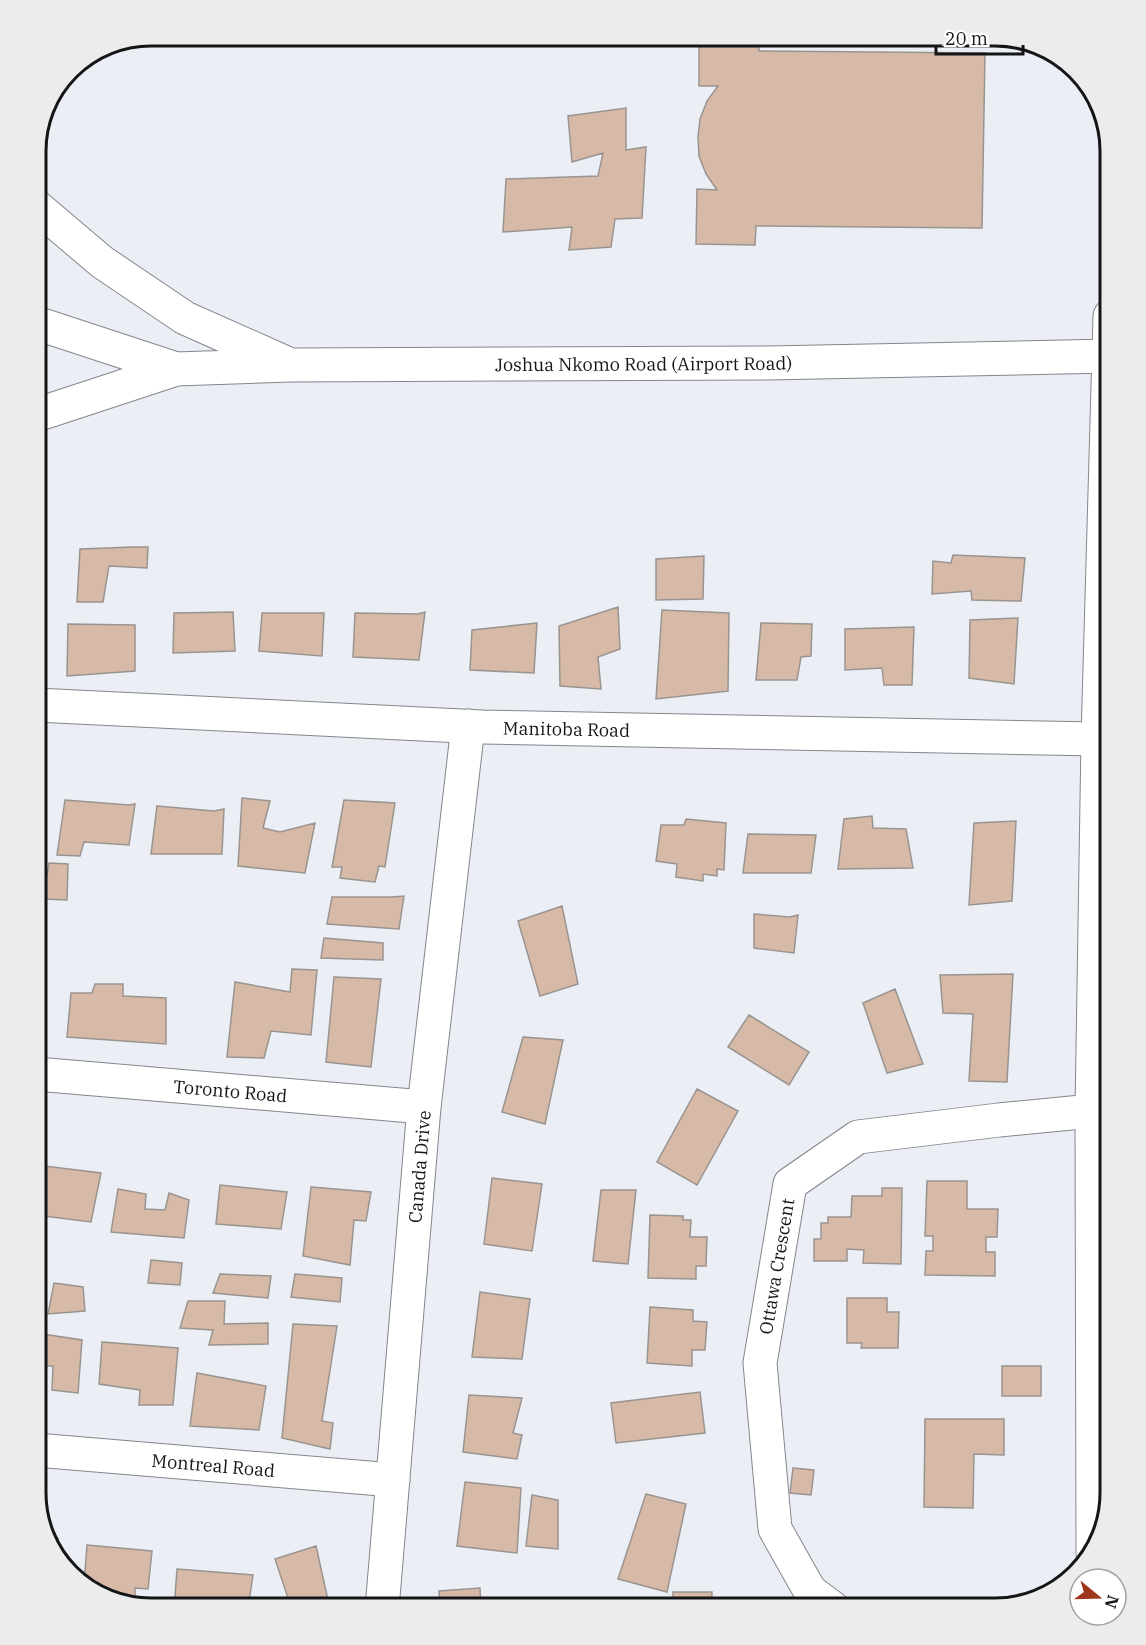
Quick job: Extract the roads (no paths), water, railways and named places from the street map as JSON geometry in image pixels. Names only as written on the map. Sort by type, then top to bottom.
[{"type":"street","points":[[47,215],[102,262],[185,318],[291,365]]},
{"type":"street","points":[[47,327],[176,369]]},
{"type":"street","name":"Joshua Nkomo Road (Airport Road)","points":[[176,369],[291,365],[768,363],[1100,356]]},
{"type":"street","points":[[47,411],[176,369]]},
{"type":"street","points":[[1100,669],[1092,1111],[1100,1457]]},
{"type":"street","name":"Manitoba Road","points":[[47,706],[468,726],[1098,739]]},
{"type":"street","name":"Canada Drive","points":[[383,1598],[424,1107],[468,726]]},
{"type":"street","name":"Toronto Road","points":[[46,1075],[424,1107]]},
{"type":"street","name":"Ottawa Crescent","points":[[819,1598],[810,1591],[775,1529],[760,1363],[789,1184],[858,1137],[1092,1111]]},
{"type":"street","name":"Montreal Road","points":[[46,1451],[393,1480]]}]
